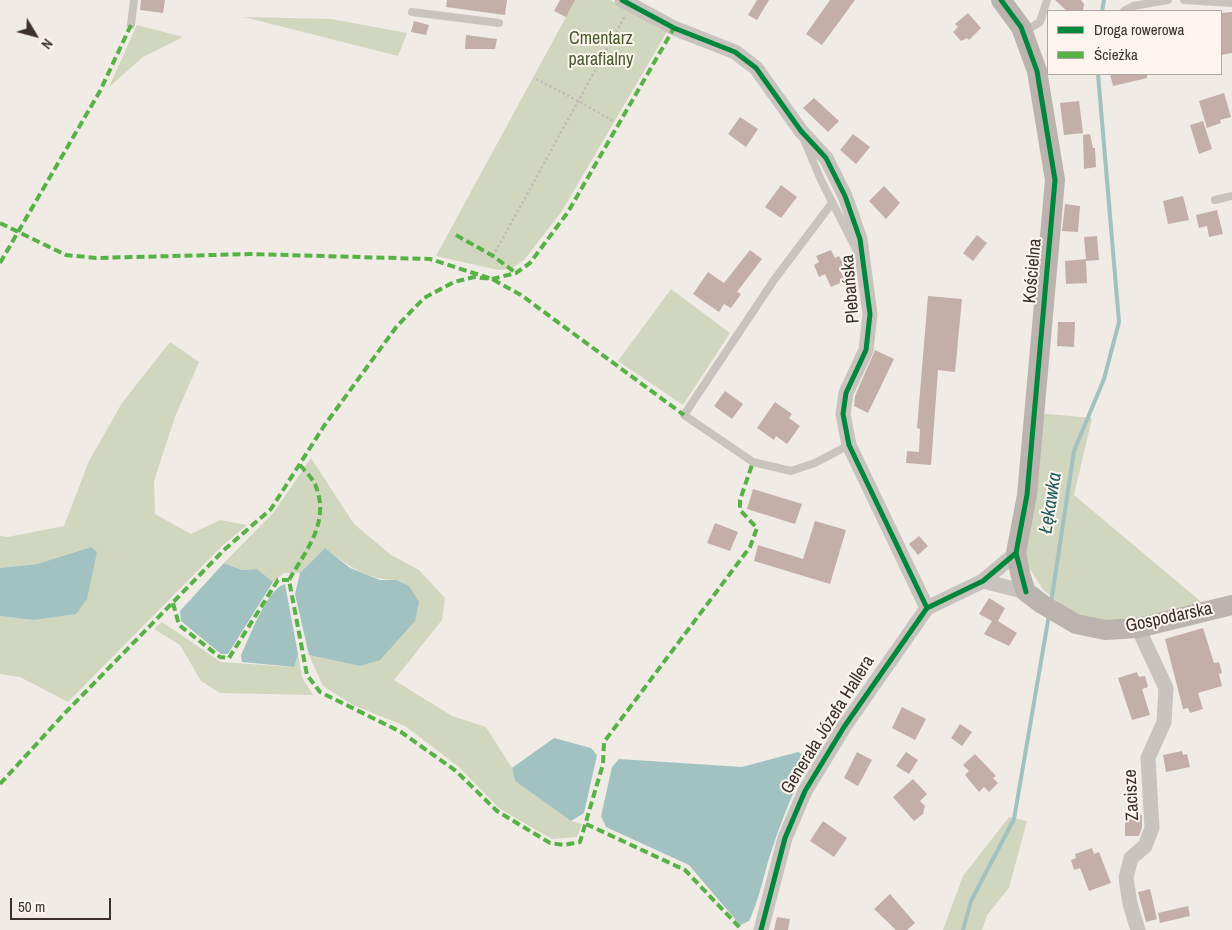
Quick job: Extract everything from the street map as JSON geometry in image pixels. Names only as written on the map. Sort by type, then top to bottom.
[{"type":"street","name":"Kościelna","points":[[1001,0],[1023,33],[1037,71],[1054,180],[1026,495],[1016,553]]},
{"type":"street","name":"Plebańska","points":[[625,5],[674,28],[735,52],[756,68],[801,131],[826,158],[845,196],[860,239],[870,314],[866,350],[846,393],[843,414],[849,445],[926,608]]},
{"type":"street","name":"Generała Józefa Hallera","points":[[761,930],[785,838],[804,791],[844,727],[926,608],[983,580],[1016,553]]},
{"type":"street","points":[[983,580],[1026,592],[1016,553]]},
{"type":"street","name":"Gospodarska","points":[[1026,592],[1076,624],[1106,630],[1138,628],[1232,605]]},
{"type":"street","name":"Zacisze","points":[[1138,628],[1166,688],[1164,722],[1148,758],[1152,828],[1145,846],[1132,858],[1126,878],[1130,904],[1138,930]]},
{"type":"lane","points":[[131,25],[134,0]]},
{"type":"lane","points":[[1023,33],[1040,22],[1047,0]]},
{"type":"lane","points":[[1126,10],[1134,6],[1168,0]]},
{"type":"lane","points":[[1184,0],[1232,3]]},
{"type":"lane","points":[[412,12],[498,23]]},
{"type":"lane","points":[[801,131],[832,203],[863,264]]},
{"type":"lane","points":[[1215,200],[1232,196]]},
{"type":"lane","points":[[832,203],[774,280],[684,415],[754,462],[791,470],[815,463],[849,445]]},
{"type":"path","points":[[493,256],[572,117],[625,5]]},
{"type":"path","points":[[536,79],[613,121]]},
{"type":"green space","name":"Cmentarz parafialny","points":[[560,0],[610,0],[668,30],[562,211],[524,260],[511,269],[498,270],[436,256],[566,17]]},
{"type":"green space","points":[[244,17],[331,19],[407,33],[398,56]]},
{"type":"green space","points":[[137,25],[183,37],[143,57],[109,87]]},
{"type":"green space","points":[[671,289],[730,333],[683,405],[618,361]]},
{"type":"green space","points":[[170,342],[199,362],[175,417],[154,481],[155,514],[191,534],[220,520],[247,525],[221,547],[68,702],[20,677],[0,674],[0,616],[33,620],[91,547],[37,564],[0,568],[0,536],[8,537],[64,526],[89,461],[122,403]]},
{"type":"green space","points":[[1038,413],[1092,418],[1074,495],[1205,605],[1149,618],[1104,622],[1079,618],[1043,590],[1024,559]]},
{"type":"green space","points":[[311,458],[354,524],[391,555],[419,570],[445,598],[442,620],[394,680],[452,716],[486,727],[512,768],[515,781],[571,821],[582,824],[577,837],[552,839],[500,809],[459,767],[405,726],[353,705],[323,686],[309,655],[360,666],[396,580],[376,577],[349,566],[325,548],[300,573],[284,573],[273,582],[257,569],[242,570],[224,563],[274,512]]},
{"type":"green space","points":[[162,622],[221,662],[293,667],[298,654],[302,677],[313,695],[220,693],[201,681],[180,645],[154,629]]},
{"type":"green space","points":[[1009,817],[1027,821],[1009,888],[987,915],[982,930],[943,930],[963,876]]},
{"type":"water","points":[[91,547],[97,552],[87,599],[76,614],[33,620],[0,616],[0,568],[37,564]]},
{"type":"water","points":[[325,548],[350,568],[380,580],[396,580],[409,586],[419,602],[415,621],[380,660],[360,666],[309,655],[295,594],[300,573]]},
{"type":"water","points":[[224,563],[242,570],[257,569],[273,582],[228,654],[221,654],[181,621],[180,611]]},
{"type":"water","points":[[285,584],[298,654],[294,667],[242,662],[241,655],[265,604],[278,588]]},
{"type":"water","points":[[554,738],[591,748],[597,755],[584,813],[571,821],[515,781],[512,768]]},
{"type":"water","points":[[798,752],[809,758],[779,830],[749,921],[740,925],[689,865],[606,827],[601,816],[612,767],[619,759],[742,767]]},
{"type":"building","points":[[141,0],[165,0],[163,13],[140,10]]},
{"type":"building","points":[[447,0],[507,0],[505,15],[446,7]]},
{"type":"building","points":[[560,0],[575,0],[566,17],[554,11]]},
{"type":"building","points":[[757,0],[769,0],[757,20],[748,15]]},
{"type":"building","points":[[830,0],[855,0],[822,45],[806,34]]},
{"type":"building","points":[[1055,0],[1081,0],[1084,4],[1083,10],[1066,10]]},
{"type":"building","points":[[1232,12],[1232,53],[1222,55],[1222,13]]},
{"type":"building","points":[[968,13],[981,28],[969,40],[967,38],[961,41],[953,32],[958,27],[955,24]]},
{"type":"building","points":[[414,21],[429,25],[426,35],[411,32]]},
{"type":"building","points":[[466,35],[497,39],[495,49],[465,49]]},
{"type":"building","points":[[1110,75],[1147,75],[1147,78],[1113,86]]},
{"type":"building","points":[[1224,93],[1231,117],[1220,120],[1221,123],[1207,128],[1199,101]]},
{"type":"building","points":[[814,98],[839,121],[828,132],[803,108]]},
{"type":"building","points":[[1079,101],[1083,133],[1064,135],[1060,103]]},
{"type":"building","points":[[740,117],[758,129],[746,147],[728,134]]},
{"type":"building","points":[[1203,121],[1212,149],[1199,154],[1190,125]]},
{"type":"building","points":[[853,134],[870,147],[856,164],[840,150]]},
{"type":"building","points":[[1090,134],[1093,148],[1095,148],[1096,167],[1084,169],[1083,135]]},
{"type":"building","points":[[781,185],[797,197],[781,218],[765,207]]},
{"type":"building","points":[[884,186],[900,203],[886,219],[869,201]]},
{"type":"building","points":[[1183,196],[1189,220],[1168,224],[1163,201]]},
{"type":"building","points":[[1065,204],[1080,206],[1078,232],[1062,231]]},
{"type":"building","points":[[1217,210],[1223,234],[1209,237],[1207,226],[1199,228],[1196,215]]},
{"type":"building","points":[[977,235],[987,243],[973,261],[963,253]]},
{"type":"building","points":[[1097,236],[1099,260],[1086,261],[1087,283],[1066,284],[1065,261],[1086,259],[1084,237]]},
{"type":"building","points":[[750,250],[762,259],[737,292],[741,294],[731,308],[724,304],[719,312],[693,294],[708,272],[724,283]]},
{"type":"building","points":[[831,250],[835,258],[839,256],[844,265],[839,268],[845,281],[831,287],[825,274],[819,277],[814,265],[819,262],[816,256]]},
{"type":"building","points":[[928,296],[962,299],[955,372],[938,370],[931,465],[906,463],[907,451],[919,452],[920,429],[917,428]]},
{"type":"building","points":[[1058,322],[1075,322],[1074,347],[1057,346]]},
{"type":"building","points":[[875,350],[894,359],[868,413],[854,406],[855,396]]},
{"type":"building","points":[[725,391],[743,404],[732,419],[714,406]]},
{"type":"building","points":[[775,402],[792,414],[789,418],[800,426],[787,444],[776,436],[774,440],[757,428]]},
{"type":"building","points":[[753,489],[802,504],[795,524],[747,509]]},
{"type":"building","points":[[815,521],[846,530],[830,584],[754,561],[758,545],[803,559]]},
{"type":"building","points":[[715,523],[738,532],[730,551],[707,543]]},
{"type":"building","points":[[919,536],[928,546],[918,555],[909,544]]},
{"type":"building","points":[[989,598],[1005,608],[998,621],[1017,633],[1009,646],[984,634],[992,621],[979,614]]},
{"type":"building","points":[[1203,628],[1214,663],[1219,662],[1222,673],[1219,674],[1222,686],[1198,693],[1203,709],[1190,713],[1188,708],[1183,709],[1165,639]]},
{"type":"building","points":[[1137,672],[1139,677],[1145,676],[1148,687],[1142,689],[1150,715],[1132,720],[1118,678]]},
{"type":"building","points":[[902,707],[926,719],[915,740],[892,728]]},
{"type":"building","points":[[960,724],[972,732],[962,746],[951,738]]},
{"type":"building","points":[[1182,751],[1183,755],[1187,754],[1190,767],[1166,772],[1163,755]]},
{"type":"building","points":[[857,752],[872,760],[858,786],[844,778]]},
{"type":"building","points":[[906,752],[918,760],[909,774],[896,766]]},
{"type":"building","points":[[975,754],[996,776],[993,778],[998,783],[989,792],[984,787],[979,792],[965,775],[969,771],[963,765]]},
{"type":"building","points":[[913,779],[927,794],[920,801],[925,806],[923,814],[914,821],[893,797]]},
{"type":"building","points":[[1125,815],[1142,815],[1142,827],[1139,836],[1125,836]]},
{"type":"building","points":[[823,821],[847,838],[834,857],[810,841]]},
{"type":"building","points":[[1092,848],[1094,854],[1099,852],[1111,883],[1089,891],[1080,868],[1074,870],[1071,860],[1076,858],[1075,854]]},
{"type":"building","points":[[1150,889],[1157,919],[1146,922],[1138,892]]},
{"type":"building","points":[[890,894],[915,923],[907,930],[896,930],[874,909]]},
{"type":"building","points":[[1188,906],[1190,916],[1160,923],[1158,913]]},
{"type":"building","points":[[777,917],[790,919],[788,930],[774,930]]},
{"type":"waterway","name":"Łękawka","points":[[1102,10],[1104,0]]},
{"type":"waterway","name":"Łękawka","points":[[1051,603],[1074,451],[1104,379],[1119,322],[1098,75]]},
{"type":"waterway","name":"Łękawka","points":[[963,930],[971,901],[1014,819],[1049,615]]},
{"type":"marked path","points":[[0,263],[100,91],[131,25]]},
{"type":"marked path","points":[[0,784],[64,714],[224,550],[271,509],[324,426],[397,326],[424,298],[454,282],[474,277],[492,279],[516,273],[530,263],[568,212],[674,28]]},
{"type":"marked path","points":[[0,223],[66,255],[96,258],[251,254],[430,259],[492,279],[521,295],[684,415]]},
{"type":"marked path","points":[[456,235],[493,256],[516,273]]},
{"type":"marked path","points":[[300,465],[315,484],[320,511],[314,535],[289,580],[307,675],[320,692],[401,732],[456,771],[497,811],[550,843],[564,845],[580,842],[603,764],[604,742],[750,547],[757,528],[740,510],[740,500],[753,462]]},
{"type":"marked path","points":[[173,603],[179,625],[220,657],[229,658],[278,580],[289,580]]},
{"type":"marked path","points":[[586,824],[685,870],[742,930]]},
{"type":"cycle path","points":[[622,0],[674,28],[735,52],[756,68],[801,131],[826,158],[845,196],[860,239],[870,314],[866,350],[846,393],[843,414],[849,445],[927,608]]},
{"type":"cycle path","points":[[1001,0],[1021,27],[1037,71],[1055,180],[1027,495],[1016,553],[1026,592]]},
{"type":"cycle path","points":[[761,930],[785,838],[805,791],[844,727],[927,608],[983,581],[1016,553]]}]
